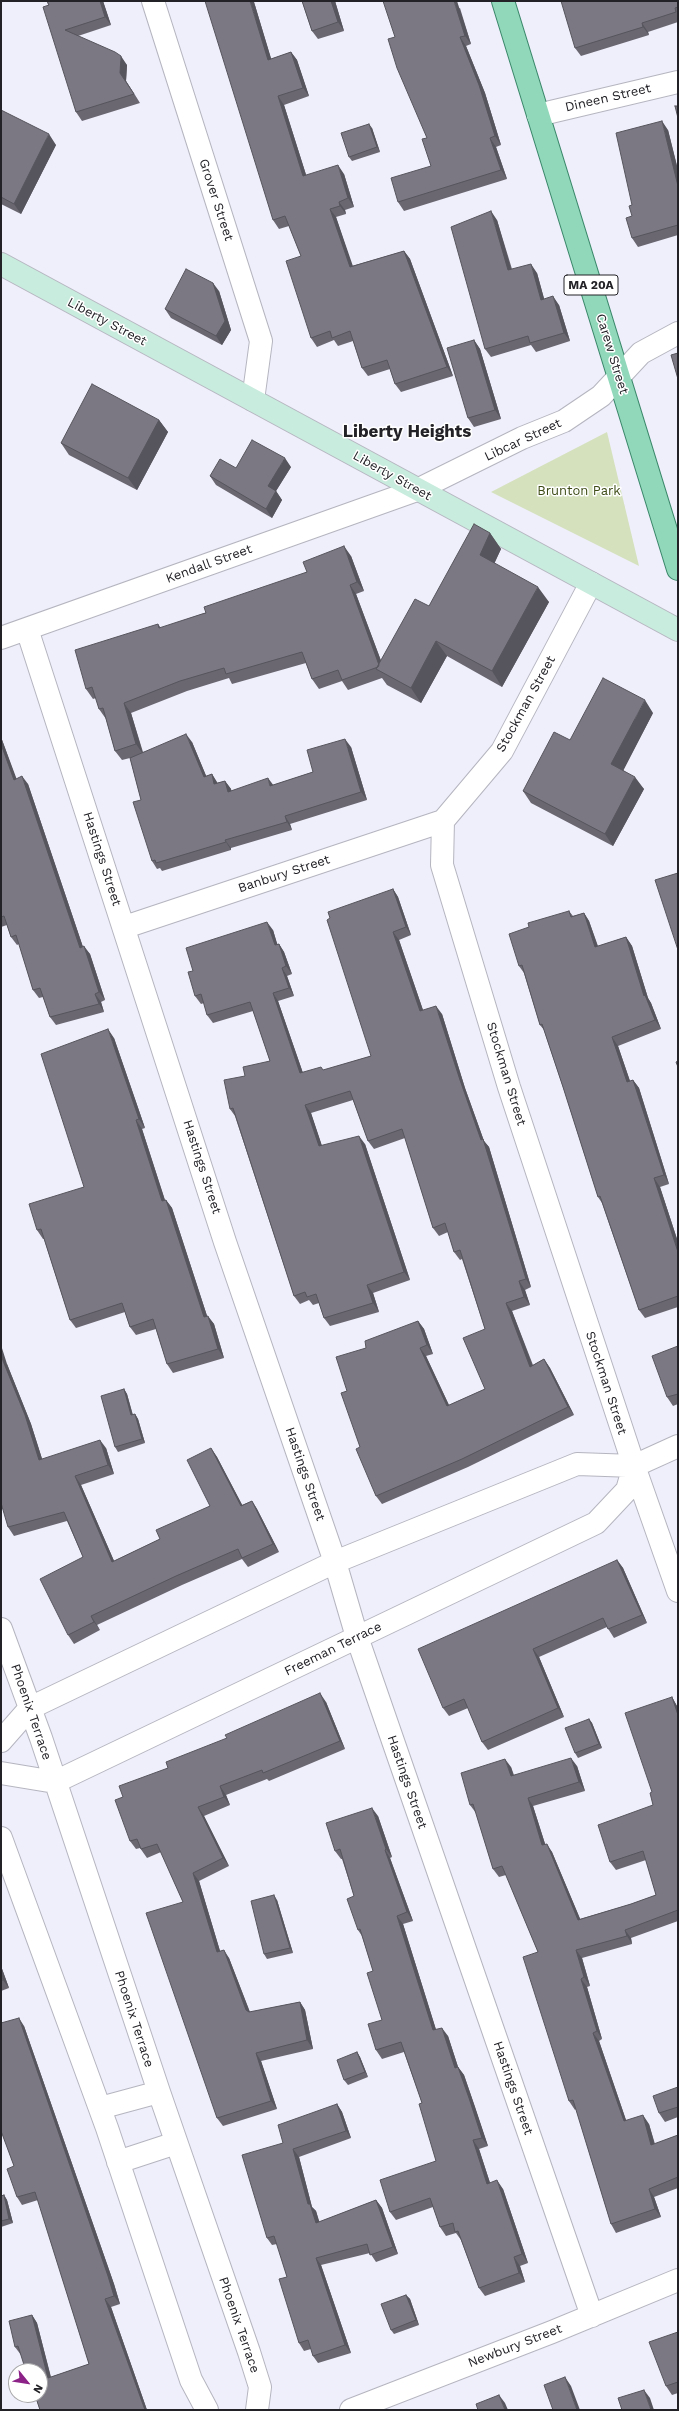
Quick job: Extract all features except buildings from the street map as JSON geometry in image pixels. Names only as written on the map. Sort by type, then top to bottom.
[{"type":"main road","name":"Carew Street","points":[[503,1],[678,569]]},
{"type":"main road","name":"Liberty Street","points":[[1,264],[678,630]]},
{"type":"street","name":"Grover Street","points":[[153,1],[261,341],[253,400]]},
{"type":"street","name":"Dineen Street","points":[[538,115],[678,82]]},
{"type":"street","name":"Libcar Street","points":[[417,490],[564,421],[601,396],[620,378],[641,353],[678,333]]},
{"type":"street","name":"Kendall Street","points":[[1,638],[417,490]]},
{"type":"street","name":"Stockman Street","points":[[591,583],[502,751],[443,821],[442,865],[509,1087],[634,1466],[678,1591]]},
{"type":"street","name":"Hastings Street","points":[[27,630],[125,928],[225,1242],[335,1562],[357,1637],[592,2316]]},
{"type":"street","name":"Banbury Street","points":[[125,928],[443,821]]},
{"type":"street","points":[[1,1741],[30,1708],[335,1562],[578,1464],[634,1466],[678,1446]]},
{"type":"street","name":"Freeman Terrace","points":[[55,1782],[596,1523],[627,1490],[634,1466]]},
{"type":"street","name":"Phoenix Terrace","points":[[1,1628],[30,1708],[260,2388],[257,2410]]},
{"type":"street","points":[[1,1773],[55,1782]]},
{"type":"street","points":[[1,1838],[100,2108],[190,2380],[207,2410]]},
{"type":"street","points":[[100,2108],[159,2092]]},
{"type":"street","points":[[118,2162],[176,2143]]},
{"type":"street","name":"Newbury Street","points":[[351,2410],[592,2316],[678,2280]]},
{"type":"green space","name":"Brunton Park","points":[[607,432],[639,566],[491,492]]},
{"type":"district","name":"Liberty Heights","points":[[407,432]]}]
